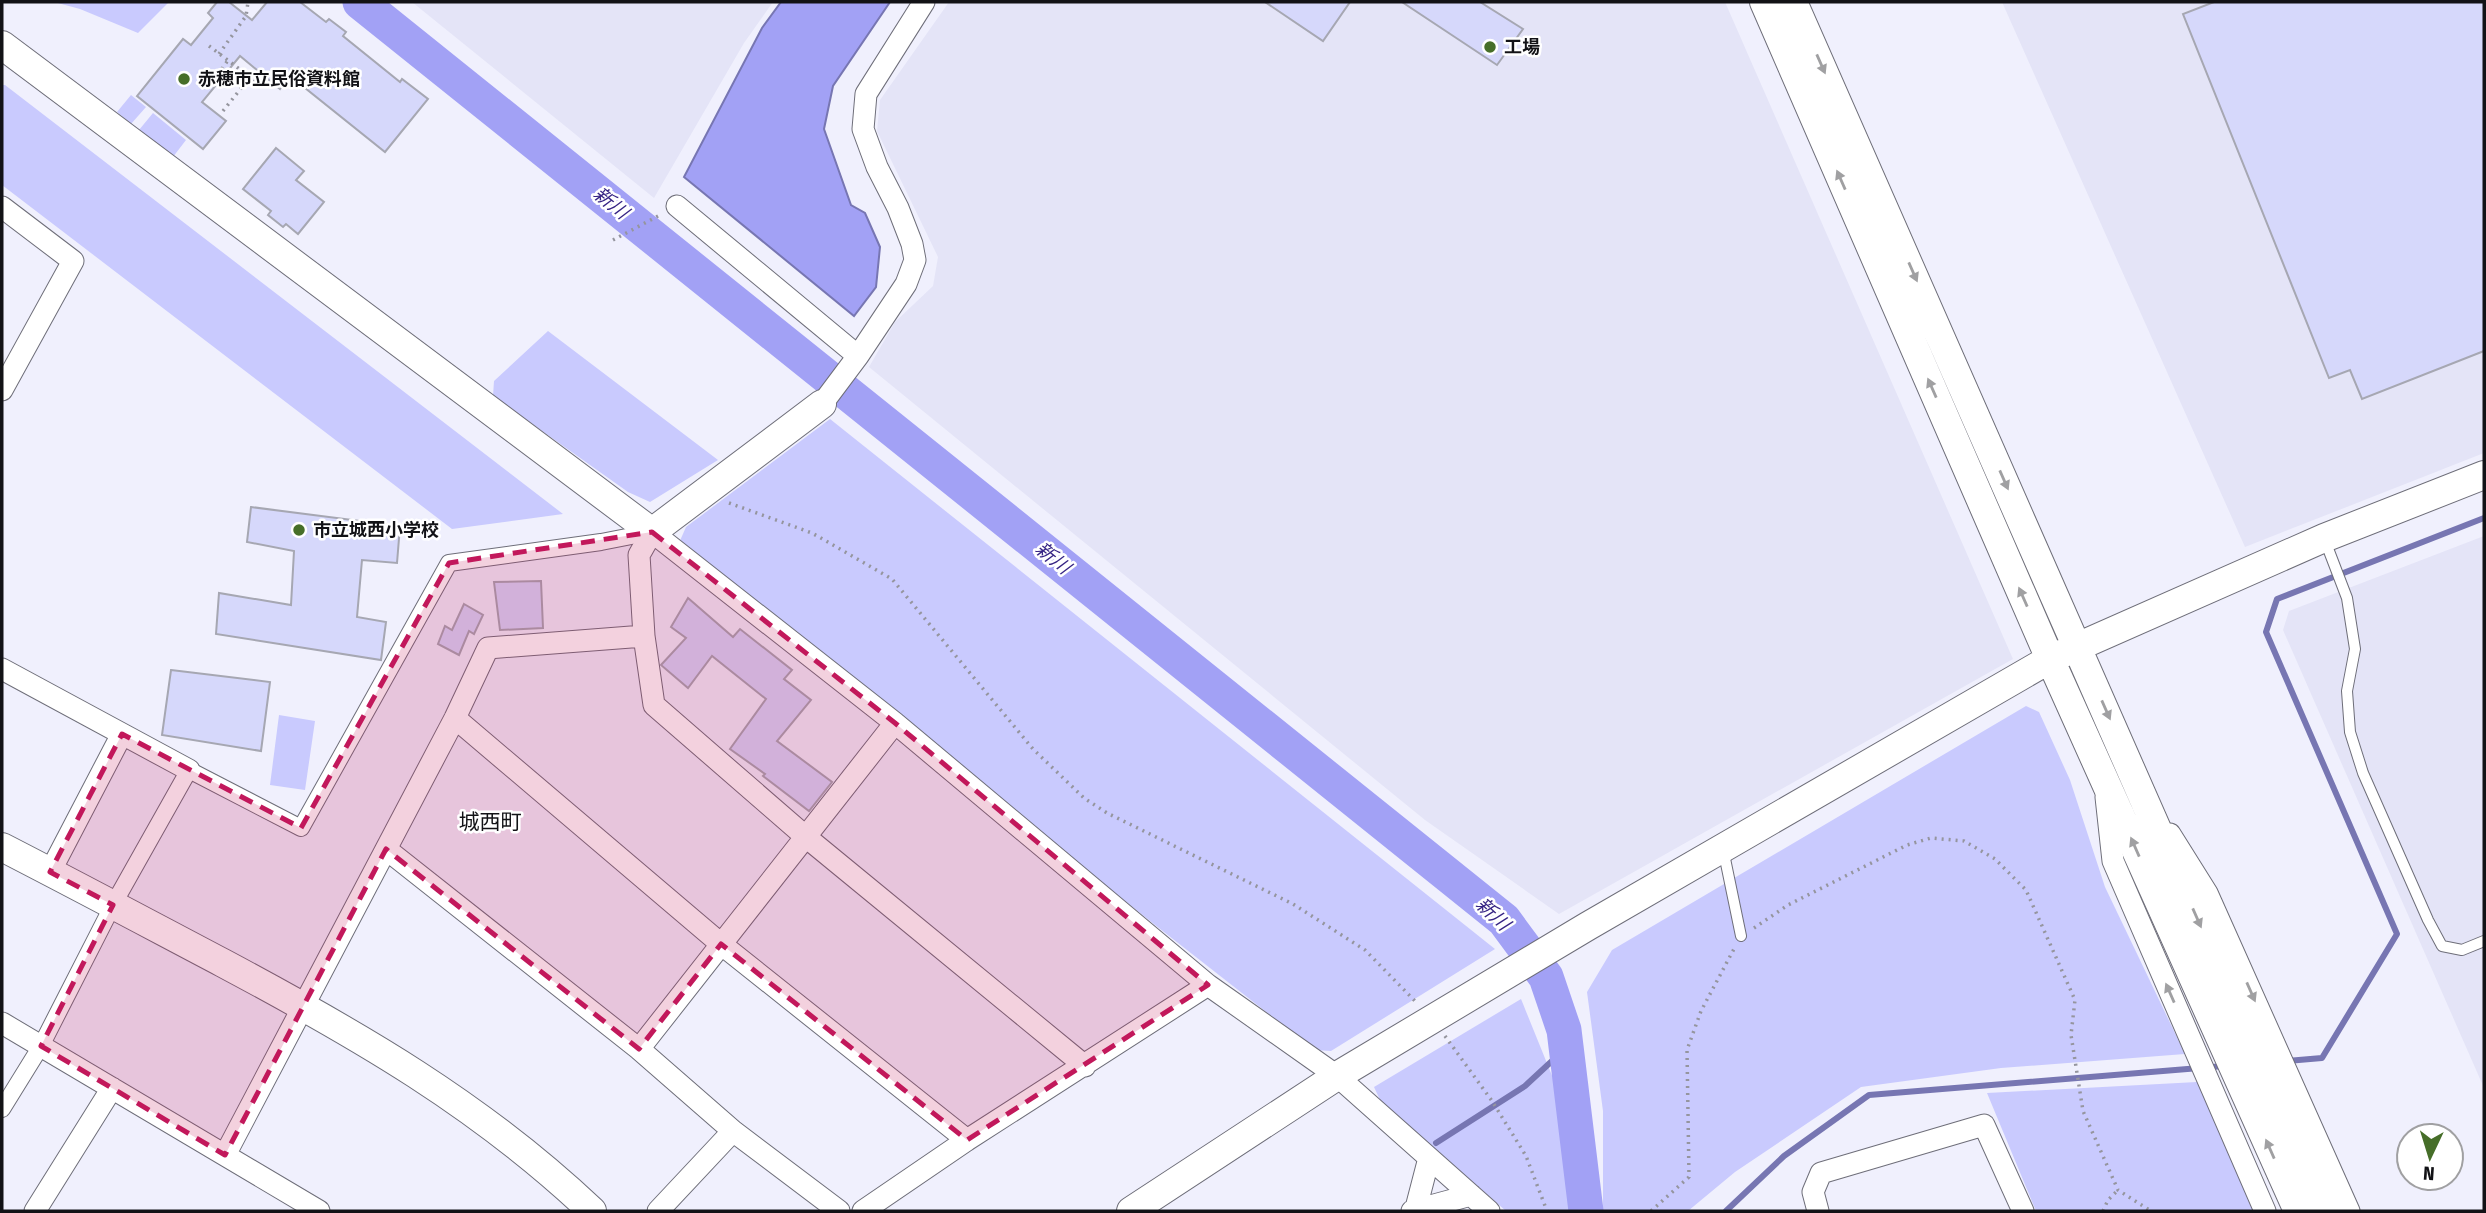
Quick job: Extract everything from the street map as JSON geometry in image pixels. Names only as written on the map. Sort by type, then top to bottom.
[{"type":"street","points":[[2,669],[301,828],[449,563],[601,542],[652,532],[822,404],[906,284],[915,260],[908,232],[877,167],[863,129],[866,94],[924,2]]},
{"type":"street","points":[[1764,2],[2050,659],[2298,1211]]},
{"type":"street","points":[[1793,2],[2137,782],[2265,1047],[2325,1211]]},
{"type":"street","points":[[2,45],[652,532],[895,723],[1208,985],[1337,1076],[1489,1211]]},
{"type":"street","points":[[677,206],[858,356]]},
{"type":"street","points":[[2,207],[73,261],[2,390]]},
{"type":"street","points":[[1131,1211],[1337,1076],[1588,926],[2050,659],[2324,538],[2484,475]]},
{"type":"street","points":[[652,532],[639,555],[644,636],[654,705],[806,837],[1085,1066]]},
{"type":"street","points":[[225,1156],[455,718],[488,648],[644,636]]},
{"type":"street","points":[[455,718],[721,944],[967,1140]]},
{"type":"street","points":[[639,1049],[895,723]]},
{"type":"street","points":[[50,872],[122,734]]},
{"type":"street","points":[[2,1109],[41,1046],[113,905],[189,770]]},
{"type":"street","points":[[2104,778],[2113,861],[2265,1211]]},
{"type":"street","points":[[2,847],[305,1006],[400,1062],[488,1122],[531,1156],[592,1211]]},
{"type":"street","points":[[386,849],[639,1049],[733,1130],[839,1211]]},
{"type":"street","points":[[863,1211],[967,1140],[1208,985]]},
{"type":"street","points":[[2,1023],[318,1211]]},
{"type":"street","points":[[2265,1047],[2288,1074],[2349,1211]]},
{"type":"street","points":[[39,1210],[111,1088]]},
{"type":"street","points":[[1818,1211],[1813,1192],[1821,1173],[1984,1125],[2023,1211]]},
{"type":"street","points":[[658,1211],[733,1130]]},
{"type":"street","points":[[1414,1210],[1429,1158]]},
{"type":"street","points":[[1414,1210],[1471,1195]]},
{"type":"lane","points":[[2324,538],[2347,598],[2355,649],[2347,691],[2350,732],[2363,773],[2442,946],[2462,950],[2484,941]]},
{"type":"lane","points":[[1723,849],[1741,936]]},
{"type":"path","points":[[219,54],[246,16],[248,2]]},
{"type":"path","points":[[209,46],[258,83]]},
{"type":"path","points":[[222,69],[228,60]]},
{"type":"path","points":[[223,111],[250,77]]},
{"type":"path","points":[[612,240],[677,206]]},
{"type":"path","points":[[704,495],[812,533],[892,579],[1033,749],[1084,798],[1107,813],[1303,911],[1365,950],[1433,1020],[1492,1101],[1526,1156],[1547,1211]]},
{"type":"path","points":[[1651,1211],[1689,1177],[1687,1050],[1701,1011],[1741,936],[1788,905],[1907,845],[1931,838],[1964,841],[1995,859],[2026,890],[2075,1000],[2071,1035],[2083,1111],[2119,1189],[2151,1211]]},
{"type":"path","points":[[2103,1211],[2108,1200],[2119,1189]]},
{"type":"highlighted area","points":[[652,532],[895,723],[1208,985],[967,1140],[721,944],[639,1049],[386,849],[225,1155],[41,1046],[113,905],[50,872],[122,734],[301,828],[449,563]]},
{"type":"shaded area","points":[[54,2],[169,2],[138,33],[80,9]]},
{"type":"shaded area","points":[[412,2],[773,2],[744,43],[654,198]]},
{"type":"shaded area","points":[[949,2],[1725,2],[2013,659],[1559,914],[1425,820],[869,367],[895,322],[933,286],[938,257],[877,131],[880,100]]},
{"type":"shaded area","points":[[2002,2],[2484,2],[2484,453],[2245,547]]},
{"type":"shaded area","points":[[2,85],[563,514],[452,529],[2,185]]},
{"type":"shaded area","points":[[131,95],[146,107],[131,124],[117,112]]},
{"type":"shaded area","points":[[153,113],[186,140],[173,157],[139,130]]},
{"type":"shaded area","points":[[548,331],[718,460],[650,502],[628,492],[493,396],[494,381]]},
{"type":"shaded area","points":[[830,419],[1495,949],[1331,1051],[1315,1050],[679,543],[686,527]]},
{"type":"shaded area","points":[[2484,536],[2484,1088],[2283,630],[2289,611]]},
{"type":"shaded area","points":[[2026,706],[2039,712],[2070,780],[2105,887],[2185,1054],[2001,1068],[1861,1087],[1735,1172],[1688,1211],[1603,1211],[1603,1111],[1587,992],[1612,950]]},
{"type":"shaded area","points":[[279,715],[315,721],[305,790],[270,785]]},
{"type":"shaded area","points":[[1521,999],[1555,1083],[1572,1172],[1575,1211],[1506,1211],[1381,1102],[1374,1087]]},
{"type":"shaded area","points":[[2197,1082],[2257,1211],[2036,1211],[1987,1093]]},
{"type":"water","points":[[781,2],[890,2],[833,86],[824,129],[851,205],[865,213],[880,247],[876,287],[854,316],[684,177],[762,28]]},
{"type":"building","points":[[217,2],[229,2],[252,20],[267,2],[300,2],[326,22],[329,19],[346,32],[343,36],[400,82],[402,79],[428,99],[385,152],[290,76],[280,89],[240,56],[202,102],[226,121],[203,149],[137,96],[183,39],[191,45],[213,18],[208,13]]},
{"type":"building","points":[[1265,2],[1350,2],[1323,41]]},
{"type":"building","name":"工場","points":[[1402,2],[1480,2],[1523,29],[1497,65]]},
{"type":"building","points":[[2214,2],[2484,2],[2484,351],[2362,399],[2350,370],[2329,378],[2183,14]]},
{"type":"building","points":[[276,148],[304,171],[296,180],[324,202],[298,234],[286,224],[283,227],[268,215],[271,211],[243,189]]},
{"type":"building","points":[[251,507],[400,526],[397,563],[362,560],[357,617],[386,622],[381,660],[216,634],[219,593],[291,605],[294,551],[247,542]]},
{"type":"building","points":[[541,581],[543,628],[500,630],[494,582]]},
{"type":"building","points":[[688,598],[733,637],[740,629],[792,670],[784,679],[811,700],[777,741],[832,782],[809,811],[730,749],[766,699],[712,656],[688,688],[661,665],[686,638],[671,627]]},
{"type":"building","points":[[464,604],[483,615],[474,634],[469,631],[459,655],[438,644],[445,626],[452,630]]},
{"type":"building","points":[[171,670],[270,682],[261,751],[162,735]]},
{"type":"waterway","name":"新川","points":[[360,2],[1504,920],[1546,977],[1564,1030],[1586,1211]]},
{"type":"waterway","points":[[2287,1061],[2322,1058],[2397,934],[2266,632],[2277,599],[2484,518]]},
{"type":"waterway","points":[[1436,1143],[1525,1086],[1566,1048]]},
{"type":"waterway","points":[[1726,1211],[1784,1156],[1869,1095],[2224,1066]]},
{"type":"place","name":"工場","points":[[1490,47]]},
{"type":"place","name":"赤穂市立民俗資料館","points":[[184,79]]},
{"type":"place","name":"市立城西小学校","points":[[299,530]]},
{"type":"district","name":"城西町","points":[[490,822]]}]
